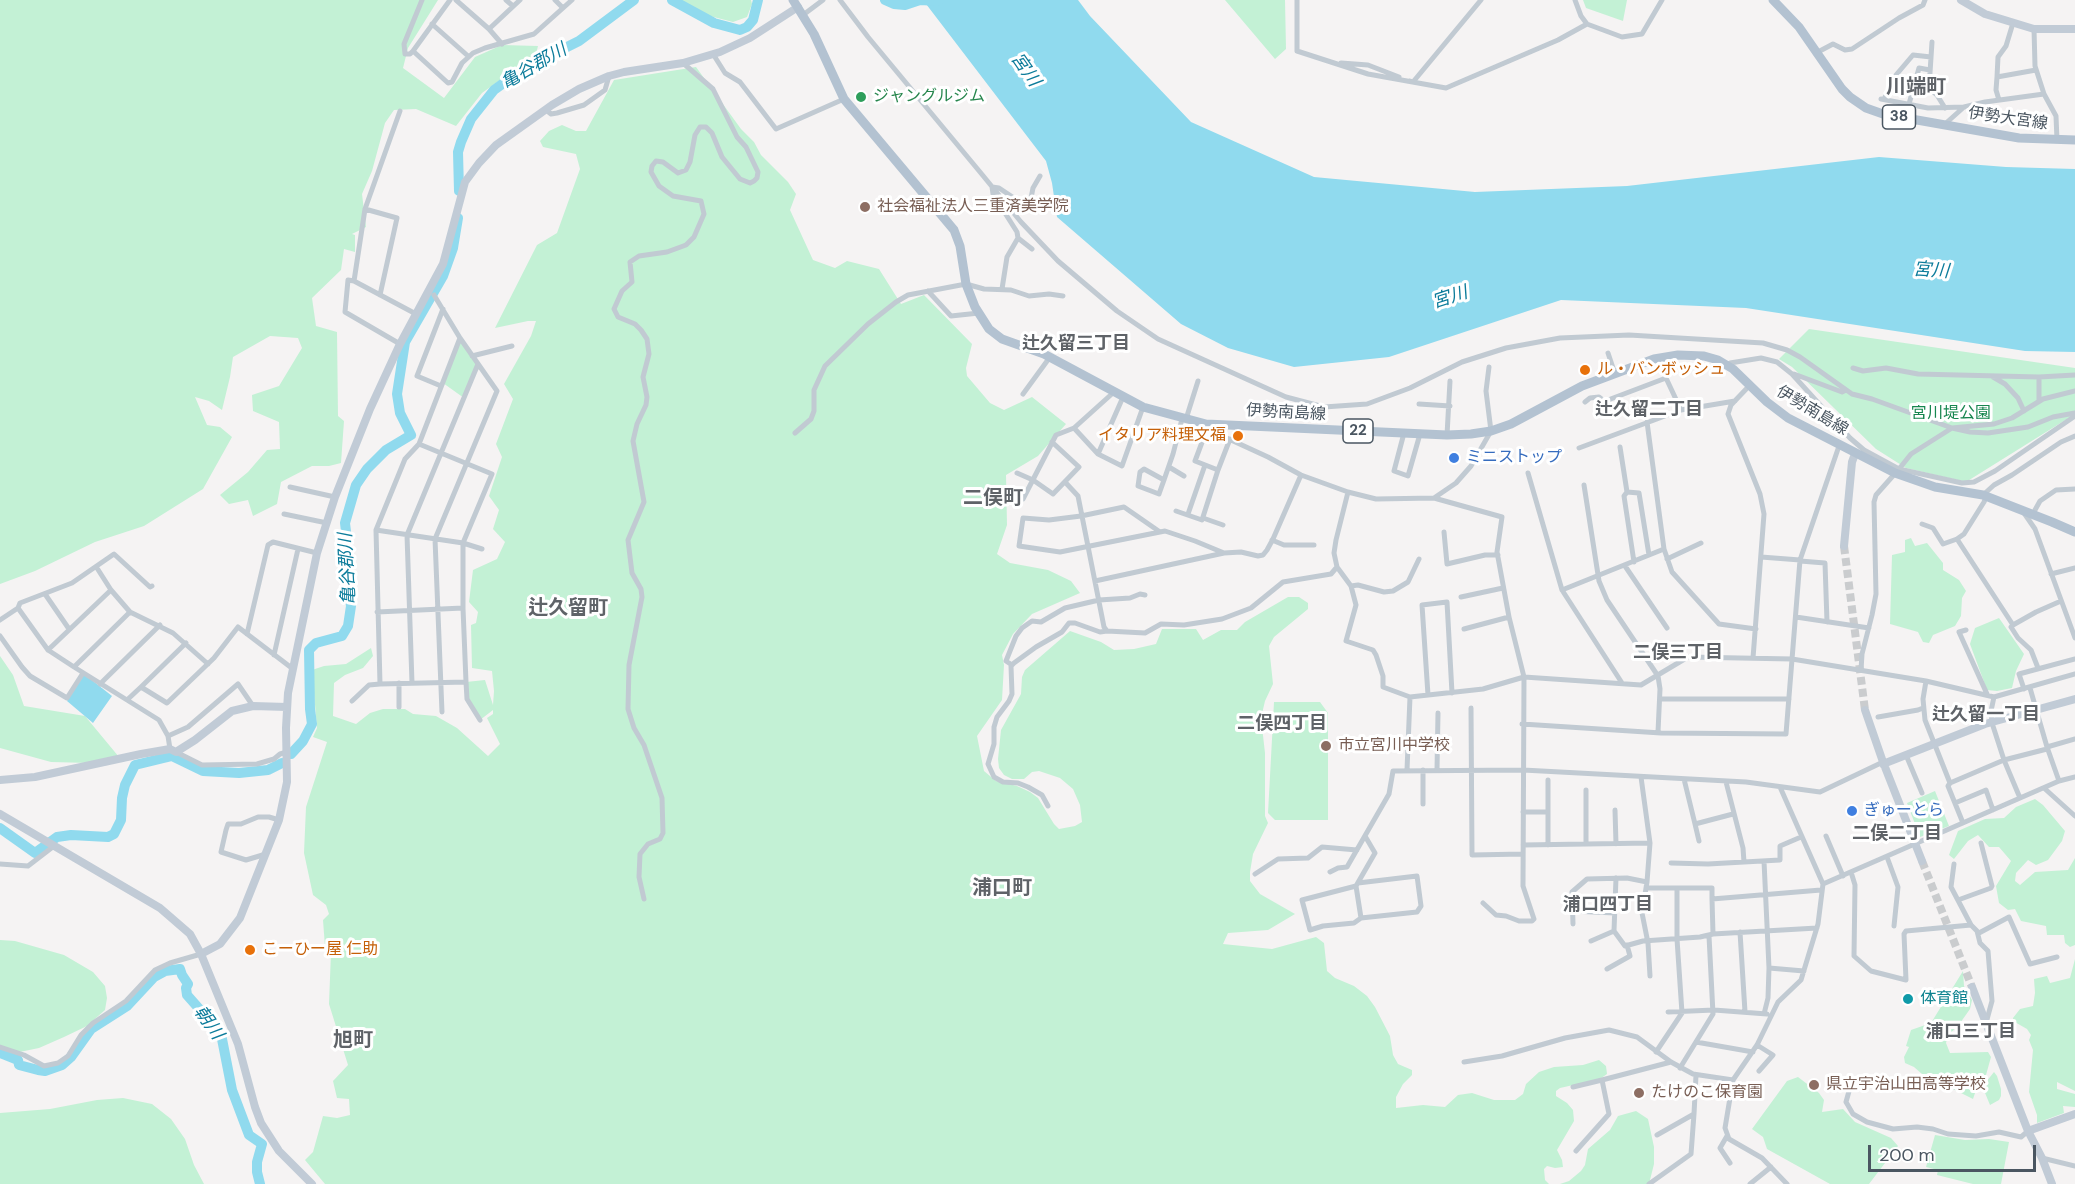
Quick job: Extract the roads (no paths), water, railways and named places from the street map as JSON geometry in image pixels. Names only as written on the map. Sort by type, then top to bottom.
[{"type":"main road","name":"伊勢大宮線","points":[[1773,0],[1799,27],[1842,89],[1866,108],[1883,114],[2019,138],[2075,140]]},
{"type":"main road","name":"伊勢南島線","points":[[798,7],[814,34],[844,99],[954,230],[960,246],[966,284],[979,313],[989,328],[1002,339],[1050,357],[1143,407],[1207,427],[1448,435],[1491,431],[1519,421],[1582,386],[1661,357],[1694,355],[1710,357],[1739,374],[1781,413],[1855,454],[1935,487],[1984,496],[2075,532]]},
{"type":"street","points":[[422,0],[404,44],[405,54],[413,51],[450,0]]},
{"type":"street","points":[[456,0],[489,29],[502,44]]},
{"type":"street","points":[[506,0],[513,6]]},
{"type":"street","points":[[489,29],[520,0]]},
{"type":"street","points":[[555,0],[563,8]]},
{"type":"street","points":[[413,51],[448,83],[452,82],[459,67],[478,50],[534,34],[572,0]]},
{"type":"street","points":[[0,1047],[24,1055],[44,1066],[58,1063],[68,1056],[81,1035],[93,1023],[126,1001],[155,970],[201,954],[220,944],[245,908],[279,820],[286,789],[287,707],[317,553],[335,497],[357,441],[400,344],[416,314],[432,292],[446,252],[453,219],[465,182],[479,163],[496,145],[579,89],[609,76],[647,67],[683,63],[713,54],[750,38],[798,7],[823,0]]},
{"type":"street","points":[[840,0],[1021,222],[1058,261],[1095,294],[1140,328],[1183,351],[1286,397],[1323,407],[1367,404],[1410,388],[1462,362],[1506,348],[1560,338],[1620,336],[1763,342],[1800,357],[1852,394],[1970,432],[1999,432],[2028,427],[2053,417],[2075,415]]},
{"type":"street","points":[[1298,0],[1297,51],[1329,62],[1368,65],[1413,82],[1446,88],[1558,40],[1587,24]]},
{"type":"street","points":[[1413,82],[1481,0]]},
{"type":"street","points":[[1575,0],[1587,24],[1622,37],[1642,34],[1662,0]]},
{"type":"street","points":[[1815,53],[1833,44],[1845,50],[1852,49],[1923,5],[1925,0]]},
{"type":"street","points":[[1961,0],[1986,14],[2034,29],[2075,29]]},
{"type":"street","points":[[1999,100],[1996,90],[1998,57],[2006,46],[2013,23]]},
{"type":"street","points":[[432,24],[468,57]]},
{"type":"street","points":[[2034,29],[2036,70],[2044,94],[2056,116],[2058,141]]},
{"type":"street","points":[[1932,42],[1929,88],[1937,95],[1945,108]]},
{"type":"street","points":[[713,54],[724,73],[740,82],[776,129],[844,99]]},
{"type":"street","points":[[1931,57],[1913,55],[1896,75],[1882,99],[1928,108],[1945,108],[1965,107],[2044,94]]},
{"type":"street","points":[[644,899],[639,886],[640,851],[648,844],[660,839],[663,833],[662,798],[644,745],[634,728],[628,709],[630,658],[642,597],[641,589],[632,573],[628,540],[644,502],[633,441],[637,424],[646,405],[647,397],[643,376],[649,354],[646,339],[641,330],[635,324],[618,317],[614,309],[622,291],[632,282],[630,262],[639,256],[667,252],[686,245],[694,237],[705,214],[701,201],[673,196],[659,186],[651,172],[656,161],[663,162],[678,172],[686,170],[690,162],[694,135],[700,127],[706,127],[712,133],[722,157],[740,179],[750,183],[754,182],[758,172],[713,89],[683,63]]},
{"type":"street","points":[[1909,104],[1919,68],[1930,70]]},
{"type":"street","points":[[1996,77],[2036,70]]},
{"type":"street","points":[[546,110],[551,114],[584,105],[605,90],[609,76]]},
{"type":"street","points":[[1944,125],[1965,107]]},
{"type":"street","points":[[354,281],[365,209],[400,111]]},
{"type":"street","points":[[992,187],[999,188],[1029,208],[1033,188],[1040,176]]},
{"type":"street","points":[[992,187],[993,194],[1017,232],[1018,238],[1007,257],[1002,289]]},
{"type":"street","points":[[365,209],[397,218],[380,295]]},
{"type":"street","points":[[1018,238],[1032,249]]},
{"type":"street","points":[[400,344],[345,312],[348,280],[416,314]]},
{"type":"street","points":[[795,433],[811,419],[814,411],[814,390],[825,366],[868,324],[908,295],[966,284],[984,289],[1002,289],[1029,296],[1049,294],[1063,296]]},
{"type":"street","points":[[928,291],[951,316],[979,313]]},
{"type":"street","points":[[432,292],[460,338],[497,391],[435,539],[442,712]]},
{"type":"street","points":[[441,386],[417,376],[442,309]]},
{"type":"street","points":[[380,684],[376,530],[405,459],[419,444],[460,338]]},
{"type":"street","points":[[472,356],[512,346]]},
{"type":"street","points":[[1608,353],[1615,374]]},
{"type":"street","points":[[1023,394],[1050,357]]},
{"type":"street","points":[[1730,363],[1761,358],[1777,362],[1792,374],[1850,438],[1864,450],[1897,471],[1962,483],[1974,482],[1995,471],[2075,415]]},
{"type":"street","points":[[412,683],[407,535],[478,364]]},
{"type":"street","points":[[1434,498],[1456,483],[1471,466],[1491,431],[1486,391],[1489,368]]},
{"type":"street","points":[[1853,368],[1863,371],[1886,368],[1910,374],[2075,375]]},
{"type":"street","points":[[1792,374],[1842,392],[1846,390]]},
{"type":"street","points":[[1992,376],[2005,384],[2018,398],[2024,411]]},
{"type":"street","points":[[2039,376],[2039,401]]},
{"type":"street","points":[[1585,402],[1590,398],[1599,397],[1608,400],[1666,378],[1681,410]]},
{"type":"street","points":[[1164,480],[1144,469],[1140,472],[1138,486],[1159,494],[1164,480],[1184,420],[1198,381]]},
{"type":"street","points":[[1448,435],[1450,381]]},
{"type":"street","points":[[1750,386],[1729,407],[1729,417],[1760,494],[1763,509],[1753,658]]},
{"type":"street","points":[[1861,670],[1862,654],[1875,594],[1874,502],[1876,495],[1911,454],[1952,428],[1994,424],[2012,418],[2039,401],[2075,391]]},
{"type":"street","points":[[1007,495],[1023,499],[1056,435],[1074,428],[1118,395]]},
{"type":"street","points":[[1098,454],[1118,395]]},
{"type":"street","points":[[1579,448],[1681,410],[1735,401]]},
{"type":"street","points":[[1419,404],[1450,406]]},
{"type":"street","points":[[1074,428],[1098,454],[1122,466],[1143,407]]},
{"type":"street","points":[[1647,423],[1664,549],[1672,572],[1719,624],[1756,629]]},
{"type":"street","points":[[1218,470],[1195,461],[1207,427],[1301,475],[1348,492],[1376,499],[1434,498],[1502,517],[1498,555],[1509,617],[1524,677],[1522,724],[1524,892],[1534,919],[1519,921],[1496,915],[1482,903]]},
{"type":"street","points":[[1922,524],[1933,528],[1943,544],[1957,539],[1964,534],[1984,502],[1984,496],[1995,485],[2075,432]]},
{"type":"street","points":[[1404,433],[1394,471],[1408,476],[1420,434]]},
{"type":"street","points":[[2061,442],[2075,436]]},
{"type":"street","points":[[1203,518],[1230,439]]},
{"type":"street","points":[[1017,473],[1033,480],[1053,494],[1079,467],[1052,442]]},
{"type":"street","points":[[419,444],[492,474],[463,543],[467,699],[480,720]]},
{"type":"street","points":[[1522,724],[1658,732],[1786,734],[1800,561],[1839,446]]},
{"type":"street","points":[[1620,447],[1627,492],[1624,496],[1634,562]]},
{"type":"street","points":[[1844,546],[1852,462],[1855,454]]},
{"type":"street","points":[[1188,514],[1204,465]]},
{"type":"street","points":[[1168,467],[1184,476]]},
{"type":"street","points":[[1528,473],[1562,590],[1622,683]]},
{"type":"street","points":[[1095,581],[1224,553],[1241,552],[1263,555],[1301,475]]},
{"type":"street","points":[[1065,482],[1078,496],[1104,627],[1107,631]]},
{"type":"street","points":[[1584,485],[1598,576],[1607,600],[1658,676],[1660,699],[1658,732]]},
{"type":"street","points":[[291,487],[335,497]]},
{"type":"street","points":[[2035,510],[2040,501],[2056,490],[2075,489]]},
{"type":"street","points":[[1196,491],[1210,495]]},
{"type":"street","points":[[1348,492],[1334,553],[1337,567],[1351,586],[1356,604],[1346,641],[1373,650],[1383,676],[1383,687],[1410,697],[1482,689],[1524,677],[1641,685],[1688,657],[1792,658],[1926,681],[1994,697],[2075,675]]},
{"type":"street","points":[[1627,492],[1639,493],[1649,555]]},
{"type":"street","points":[[1160,531],[1060,552],[1019,546],[1023,518],[1049,520],[1124,507],[1160,531],[1224,553]]},
{"type":"street","points":[[1176,511],[1223,525]]},
{"type":"street","points":[[2023,512],[2035,529],[2075,638]]},
{"type":"street","points":[[284,514],[327,523]]},
{"type":"street","points":[[376,530],[463,543],[482,549]]},
{"type":"street","points":[[1444,532],[1447,564],[1485,555],[1498,555]]},
{"type":"street","points":[[1957,539],[2013,625],[2011,627],[2018,639],[2031,650],[2038,668]]},
{"type":"street","points":[[1272,540],[1284,545],[1314,545]]},
{"type":"street","points":[[248,634],[268,545],[273,542],[317,553]]},
{"type":"street","points":[[1667,559],[1701,543]]},
{"type":"street","points":[[274,655],[298,549]]},
{"type":"street","points":[[1562,590],[1664,549]]},
{"type":"street","points":[[0,620],[18,608],[20,603],[72,583],[97,568],[114,554],[150,587],[152,586]]},
{"type":"street","points":[[1761,557],[1825,563],[1827,622]]},
{"type":"street","points":[[1351,586],[1358,585],[1384,592],[1393,591],[1408,582],[1419,559]]},
{"type":"street","points":[[1625,566],[1667,628]]},
{"type":"street","points":[[1012,665],[1036,646],[1062,632],[1069,623],[1100,632],[1145,633],[1161,624],[1184,625],[1222,619],[1251,608],[1283,582],[1331,574],[1337,567]]},
{"type":"street","points":[[97,568],[111,590],[130,612],[160,625],[208,664]]},
{"type":"street","points":[[2051,574],[2075,568]]},
{"type":"street","points":[[1461,597],[1503,588]]},
{"type":"street","points":[[48,650],[111,590]]},
{"type":"street","points":[[45,594],[69,629]]},
{"type":"street","points":[[1012,665],[1006,661],[1016,636],[1032,621],[1041,622],[1065,608],[1099,600],[1130,598],[1140,594],[1145,596]]},
{"type":"street","points":[[2013,625],[2061,601]]},
{"type":"street","points":[[1428,695],[1422,605],[1447,602],[1452,693]]},
{"type":"street","points":[[18,608],[48,650],[159,720],[173,751],[202,765],[257,764],[287,752]]},
{"type":"street","points":[[377,612],[463,608]]},
{"type":"street","points":[[74,667],[130,612]]},
{"type":"street","points":[[1464,629],[1509,617]]},
{"type":"street","points":[[1796,617],[1869,628]]},
{"type":"street","points":[[100,684],[160,625]]},
{"type":"street","points":[[141,687],[167,703],[208,664],[238,627],[293,669]]},
{"type":"street","points":[[1966,630],[1959,632],[1987,694]]},
{"type":"street","points":[[0,636],[30,676],[67,698],[83,673]]},
{"type":"street","points":[[128,700],[186,644]]},
{"type":"street","points":[[2059,781],[2036,710],[2019,674],[2075,659]]},
{"type":"street","points":[[1012,665],[1012,694],[1010,701],[997,717],[994,727],[994,744],[988,764],[994,777],[1003,782],[1018,783],[1028,787],[1042,795],[1048,806]]},
{"type":"street","points":[[1926,681],[1924,720],[1964,823]]},
{"type":"street","points":[[352,701],[369,685],[466,682]]},
{"type":"street","points":[[399,683],[399,707]]},
{"type":"street","points":[[168,736],[188,727],[238,684],[253,706]]},
{"type":"street","points":[[1407,771],[1410,697]]},
{"type":"street","points":[[1994,697],[1991,711],[1992,723],[2020,798]]},
{"type":"street","points":[[1660,699],[1789,699]]},
{"type":"street","points":[[1330,872],[1347,867],[1389,794],[1393,771],[1523,770],[1684,779],[1823,791],[1883,763],[1992,723],[2074,702]]},
{"type":"street","points":[[0,780],[35,777],[173,751],[195,740],[226,714],[237,709],[253,706],[287,707]]},
{"type":"street","points":[[1471,708],[1472,855],[1523,854]]},
{"type":"street","points":[[1878,717],[1923,708]]},
{"type":"street","points":[[1865,710],[1883,763],[1922,861]]},
{"type":"street","points":[[1437,770],[1438,713]]},
{"type":"street","points":[[1950,783],[2004,760],[2075,739]]},
{"type":"street","points":[[1906,755],[1922,793]]},
{"type":"street","points":[[1422,804],[1423,770]]},
{"type":"street","points":[[1641,777],[1650,843],[1642,913],[1650,976]]},
{"type":"street","points":[[1712,899],[1822,887],[1851,872],[2059,781],[2075,777]]},
{"type":"street","points":[[1684,779],[1699,841]]},
{"type":"street","points":[[1548,780],[1548,845]]},
{"type":"street","points":[[1726,782],[1744,862]]},
{"type":"street","points":[[1730,1163],[1720,1149],[1727,1136],[1725,1125],[1733,1080],[1753,1052],[1781,998],[1801,980],[1817,928],[1822,887],[1780,787]]},
{"type":"street","points":[[2044,788],[2075,816]]},
{"type":"street","points":[[1586,789],[1586,844]]},
{"type":"street","points":[[1955,803],[1986,790],[1993,810]]},
{"type":"street","points":[[1615,810],[1616,844]]},
{"type":"street","points":[[1523,812],[1548,812]]},
{"type":"street","points":[[0,814],[160,908],[190,934],[201,954],[238,1044],[261,1123],[279,1151],[312,1184]]},
{"type":"street","points":[[1695,824],[1733,814]]},
{"type":"street","points":[[267,854],[246,860],[221,852],[228,824],[241,824],[258,817],[279,820]]},
{"type":"street","points":[[1361,918],[1357,884],[1375,853],[1365,836]]},
{"type":"street","points":[[1826,836],[1843,876]]},
{"type":"street","points":[[1671,863],[1780,860],[1780,846],[1801,837]]},
{"type":"street","points":[[1523,845],[1650,843]]},
{"type":"street","points":[[1958,900],[1992,886],[1981,843]]},
{"type":"street","points":[[0,864],[28,866],[52,845]]},
{"type":"street","points":[[1255,874],[1278,859],[1308,858],[1322,847],[1357,850]]},
{"type":"street","points":[[1887,857],[1898,887],[1894,926]]},
{"type":"street","points":[[1764,861],[1769,968],[1768,998],[1764,1014]]},
{"type":"street","points":[[1954,864],[1951,885],[1971,925],[1979,933],[1980,943],[1988,951],[1992,1001],[1986,1023]]},
{"type":"street","points":[[1851,872],[1855,885],[1854,956],[1871,971],[1906,980],[1904,934],[1906,931],[1971,925]]},
{"type":"street","points":[[1417,876],[1421,906],[1417,912],[1361,918],[1354,922],[1310,930],[1302,900],[1357,884],[1417,876]]},
{"type":"street","points":[[1616,878],[1614,931],[1623,945],[1647,940],[1817,928]]},
{"type":"street","points":[[1573,924],[1572,892],[1587,879],[1627,878],[1647,885],[1712,888],[1714,1010],[1680,1068]]},
{"type":"street","points":[[1656,1052],[1682,1011],[1677,939],[1677,888]]},
{"type":"street","points":[[1572,911],[1615,913]]},
{"type":"street","points":[[1979,933],[2009,917],[2030,964],[2057,957]]},
{"type":"street","points":[[1592,940],[1614,931]]},
{"type":"street","points":[[1740,932],[1745,1012]]},
{"type":"street","points":[[1607,969],[1630,956],[1627,945]]},
{"type":"street","points":[[1769,968],[1804,971]]},
{"type":"street","points":[[1972,987],[2028,1131],[2052,1184]]},
{"type":"street","points":[[1668,1012],[1714,1010],[1771,1014]]},
{"type":"street","points":[[1464,1062],[1502,1056],[1565,1038],[1609,1030],[1637,1037],[1680,1068],[1696,1075],[1733,1080]]},
{"type":"street","points":[[1696,1042],[1753,1052]]},
{"type":"street","points":[[1757,1045],[1773,1055],[1759,1071]]},
{"type":"street","points":[[1573,1087],[1671,1062]]},
{"type":"street","points":[[1649,1184],[1691,1154],[1696,1075]]},
{"type":"street","points":[[1576,1151],[1609,1114],[1602,1080]]},
{"type":"street","points":[[1851,1084],[1846,1102],[1853,1114],[1866,1122],[1893,1129],[1917,1127],[1976,1136],[1999,1132],[2021,1137],[2028,1131],[2075,1114]]},
{"type":"street","points":[[1657,1135],[1694,1114]]},
{"type":"street","points":[[1727,1136],[1762,1158],[1787,1184]]},
{"type":"street","points":[[2042,1158],[2075,1166]]},
{"type":"street","points":[[1750,1184],[1771,1167]]},
{"type":"water","name":"宮川","points":[[923,0],[1078,0],[1090,16],[1191,122],[1314,177],[1475,192],[1627,186],[1879,157],[2006,167],[2075,169],[2075,352],[2025,351],[1746,308],[1561,300],[1389,357],[1294,367],[1228,348],[1181,324],[1057,217],[1046,161]]},
{"type":"water","points":[[83,673],[112,696],[93,723],[67,701]]},
{"type":"waterway","name":"亀谷郡川","points":[[459,191],[458,152],[461,142],[471,119],[494,90],[523,69],[579,41],[634,0]]},
{"type":"waterway","name":"亀谷郡川","points":[[672,0],[714,23],[740,30],[747,27],[753,20],[758,0]]},
{"type":"waterway","name":"亀谷郡川","points":[[885,0],[905,5],[920,0],[938,1]]},
{"type":"waterway","name":"亀谷郡川","points":[[291,754],[303,741],[312,724],[309,650],[316,643],[342,636],[348,626],[351,606],[347,576],[348,548],[345,523],[356,485],[367,469],[386,450],[411,435],[400,413],[397,394],[405,342],[443,276],[453,248],[458,218]]},
{"type":"waterway","name":"亀谷郡川","points":[[0,828],[35,853],[57,837],[71,835],[108,837],[114,834],[121,820],[125,785],[135,765],[172,756],[203,771],[239,773],[268,770],[282,763]]},
{"type":"waterway","name":"朝川","points":[[0,1053],[18,1060],[19,1065],[38,1070],[45,1071],[62,1065],[71,1057],[91,1029],[127,1006],[154,977],[165,971],[180,969],[188,984],[187,995],[217,1029],[222,1039],[232,1090],[249,1135],[262,1144],[257,1162],[260,1184]]},
{"type":"tunnel","points":[[1844,546],[1865,710]]},
{"type":"tunnel","points":[[1922,861],[1972,987]]},
{"type":"place","name":"ジャングルジム","points":[[861,97]]},
{"type":"place","name":"社会福祉法人三重済美学院","points":[[865,207]]},
{"type":"place","name":"ル・バンボッシュ","points":[[1585,370]]},
{"type":"place","name":"イタリア料理文福","points":[[1238,436]]},
{"type":"place","name":"ミニストップ","points":[[1454,458]]},
{"type":"place","name":"市立宮川中学校","points":[[1326,746]]},
{"type":"place","name":"ぎゅーとら","points":[[1852,811]]},
{"type":"place","name":"こーひー屋 仁助","points":[[250,950]]},
{"type":"place","name":"体育館","points":[[1908,999]]},
{"type":"place","name":"県立宇治山田高等学校","points":[[1814,1085]]},
{"type":"place","name":"たけのこ保育園","points":[[1639,1093]]},
{"type":"district","name":"川端町","points":[[1916,88]]},
{"type":"district","name":"辻久留三丁目","points":[[1076,344]]},
{"type":"district","name":"辻久留二丁目","points":[[1649,410]]},
{"type":"district","name":"二俣町","points":[[993,499]]},
{"type":"district","name":"辻久留町","points":[[568,609]]},
{"type":"district","name":"二俣三丁目","points":[[1678,653]]},
{"type":"district","name":"辻久留一丁目","points":[[1986,715]]},
{"type":"district","name":"二俣四丁目","points":[[1282,724]]},
{"type":"district","name":"二俣二丁目","points":[[1897,834]]},
{"type":"district","name":"浦口町","points":[[1002,889]]},
{"type":"district","name":"浦口四丁目","points":[[1608,905]]},
{"type":"district","name":"浦口三丁目","points":[[1971,1032]]},
{"type":"district","name":"旭町","points":[[353,1041]]},
{"type":"park label","name":"宮川堤公園","points":[[1951,414]]}]
